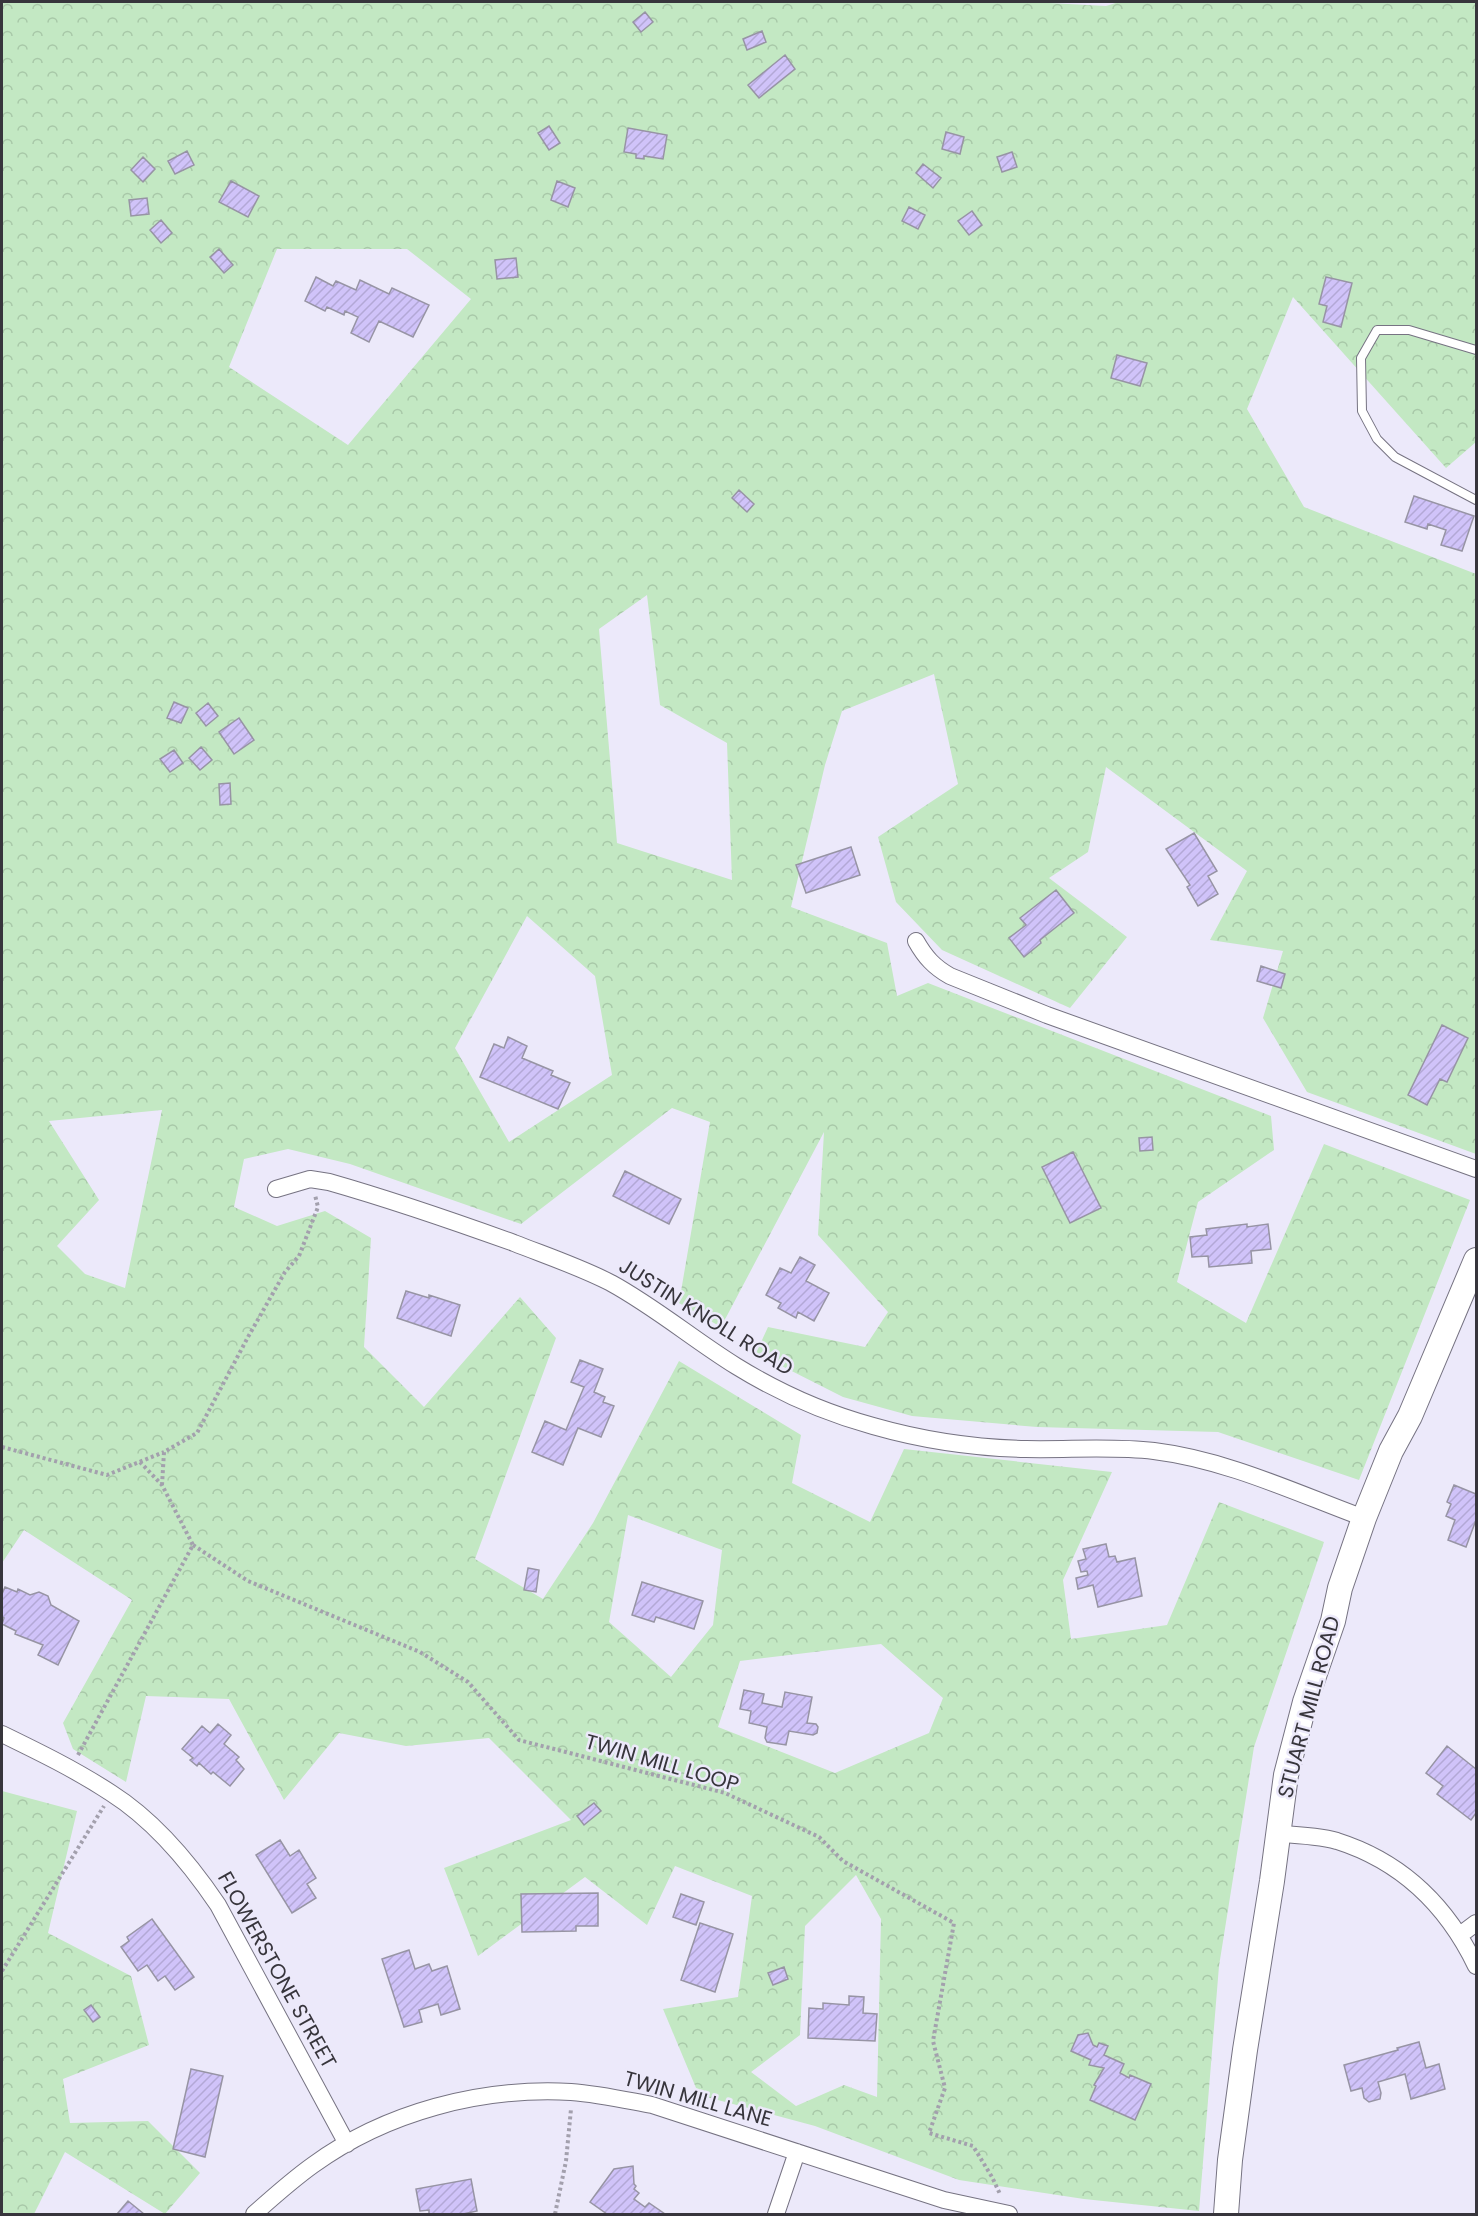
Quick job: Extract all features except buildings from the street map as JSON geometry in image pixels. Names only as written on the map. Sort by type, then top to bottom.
[{"type":"main road","name":"STUART MILL ROAD","points":[[1226,2214],[1230,2160],[1245,2050],[1256,1991],[1286,1775],[1303,1712],[1333,1621],[1340,1588],[1364,1518],[1390,1451],[1410,1416],[1476,1260]]},
{"type":"street","points":[[916,941],[924,956],[936,968],[950,976],[1047,1015],[1476,1170]]},
{"type":"street","name":"JUSTIN KNOLL ROAD","points":[[276,1189],[310,1179],[334,1184],[440,1216],[576,1266],[612,1283],[736,1366],[778,1389],[827,1411],[873,1426],[962,1444],[1029,1449],[1105,1447],[1153,1451],[1193,1458],[1232,1469],[1364,1518]]},
{"type":"street","name":"FLOWERSTONE STREET","points":[[2,1734],[71,1769],[112,1794],[145,1819],[199,1876],[218,1905],[347,2144]]},
{"type":"street","points":[[1278,1834],[1336,1841],[1366,1853],[1400,1872],[1425,1892],[1446,1914],[1476,1966]]},
{"type":"street","points":[[1460,1935],[1476,1923]]},
{"type":"street","name":"TWIN MILL LANE","points":[[254,2214],[314,2164],[347,2144],[398,2120],[436,2107],[480,2097],[525,2092],[574,2092],[652,2106],[944,2200],[1009,2214]]},
{"type":"street","points":[[776,2214],[797,2152]]},
{"type":"lane","points":[[1476,350],[1409,330],[1377,330],[1361,358],[1362,411],[1377,439],[1395,457],[1476,500]]},
{"type":"path","points":[[2,1447],[107,1475],[164,1452],[197,1433],[285,1272],[299,1256],[318,1208],[310,1179]]},
{"type":"path","points":[[162,1485],[164,1452]]},
{"type":"path","points":[[71,1769],[193,1545],[162,1485],[140,1462]]},
{"type":"path","name":"TWIN MILL LOOP","points":[[193,1545],[248,1581],[420,1652],[468,1682],[519,1740],[725,1793],[819,1837],[843,1861],[954,1923],[933,2041],[945,2088],[929,2133],[973,2146],[992,2177],[1009,2214]]},
{"type":"path","points":[[2,1971],[112,1794]]},
{"type":"path","points":[[555,2214],[566,2161],[574,2092]]},
{"type":"green space","points":[[2,2],[1030,2],[1106,6],[1119,2],[1476,2],[1476,442],[1446,468],[1293,297],[1247,409],[1304,507],[1476,574],[1476,1154],[1307,1092],[1263,1018],[1283,951],[1210,940],[1247,871],[1106,767],[1088,852],[1049,878],[1127,937],[1070,1008],[942,950],[896,902],[878,837],[958,784],[934,674],[842,711],[825,765],[791,907],[887,943],[897,996],[928,983],[1271,1116],[1274,1150],[1198,1202],[1177,1282],[1246,1323],[1324,1144],[1470,1200],[1359,1480],[1218,1432],[1037,1427],[912,1416],[843,1397],[756,1353],[768,1327],[865,1347],[888,1312],[818,1235],[824,1132],[721,1327],[679,1303],[710,1122],[672,1108],[521,1224],[350,1164],[288,1149],[244,1159],[234,1207],[277,1226],[325,1211],[371,1238],[364,1347],[424,1407],[520,1297],[556,1338],[475,1559],[543,1599],[593,1523],[679,1361],[801,1435],[792,1483],[870,1522],[904,1449],[1112,1472],[1063,1580],[1071,1639],[1167,1625],[1219,1502],[1324,1542],[1254,1747],[1219,1966],[1199,2211],[1084,2199],[959,2180],[815,2126],[699,2095],[663,2009],[738,1997],[752,1896],[675,1866],[647,1925],[585,1877],[478,1956],[444,1868],[571,1820],[489,1738],[406,1746],[339,1733],[284,1800],[229,1699],[146,1696],[126,1782],[73,1749],[63,1723],[132,1600],[24,1530],[2,1563]],"holes":[[[277,249],[407,249],[471,299],[348,445],[229,367]],[[647,595],[660,705],[727,743],[732,880],[617,843],[599,629]],[[527,916],[595,976],[612,1075],[509,1142],[455,1048]],[[162,1110],[125,1288],[85,1274],[57,1246],[99,1200],[49,1121]],[[628,1515],[722,1550],[713,1625],[671,1677],[609,1622]],[[881,1644],[943,1698],[929,1733],[835,1773],[718,1727],[740,1661]],[[856,1875],[881,1919],[877,2097],[844,2085],[796,2106],[751,2072],[800,2035],[805,1926]]]},
{"type":"green space","points":[[2,1791],[77,1811],[48,1933],[131,1976],[149,2045],[63,2079],[70,2123],[148,2121],[200,2173],[165,2214],[65,2152],[34,2214],[2,2214]]}]
